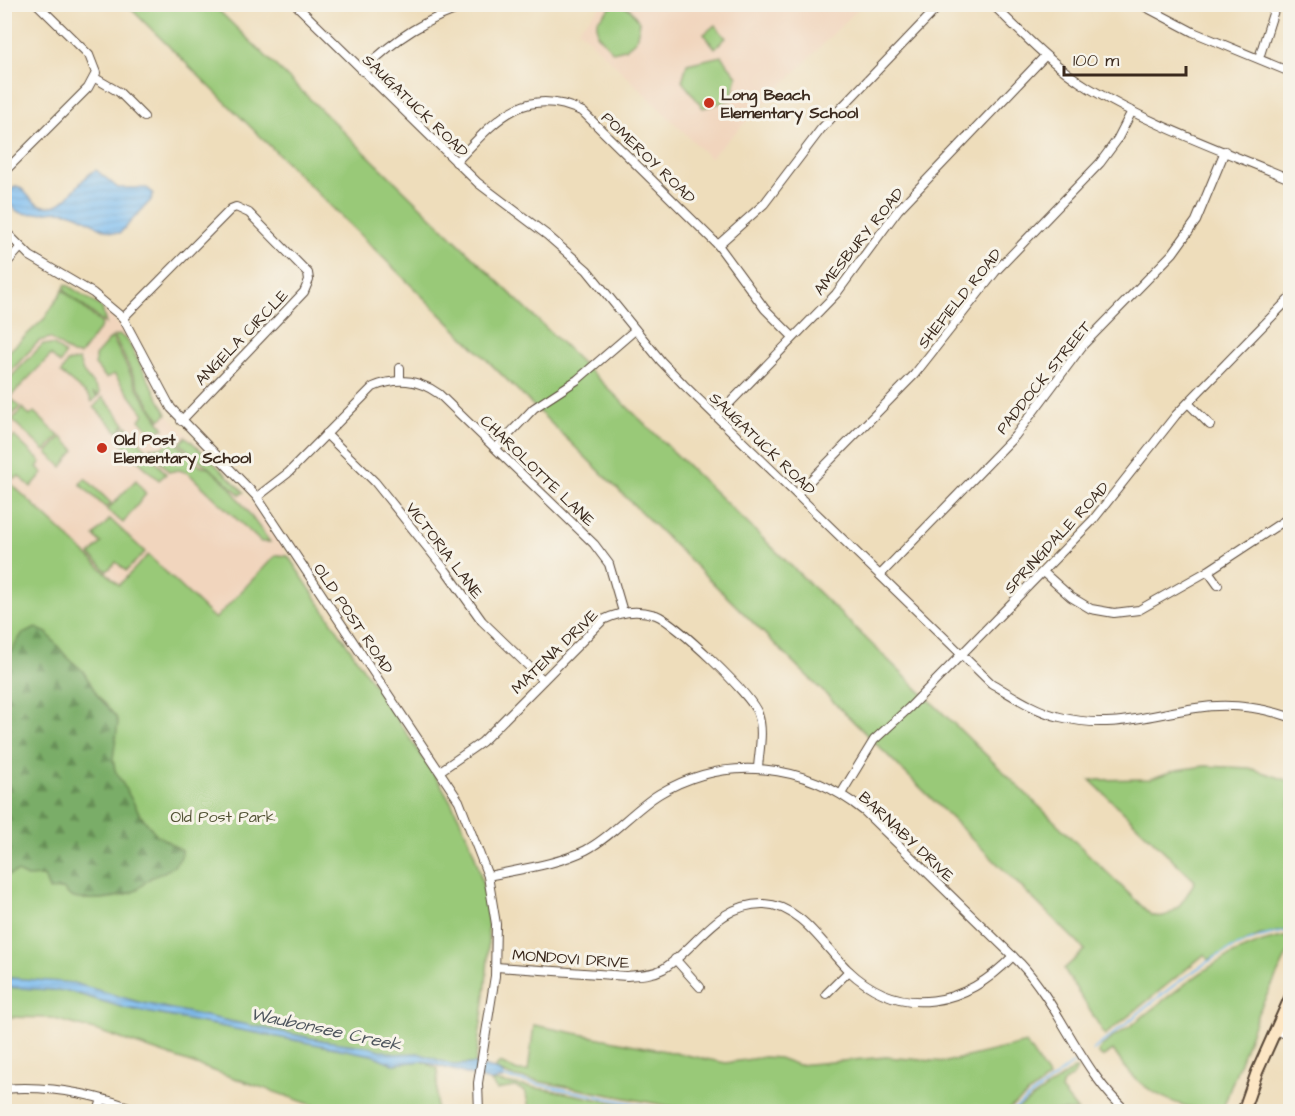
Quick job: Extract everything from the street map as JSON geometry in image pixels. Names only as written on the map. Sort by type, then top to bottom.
[{"type":"street","points":[[4,172],[95,78],[96,68],[89,55],[37,4]]},
{"type":"street","name":"SAUGATUCK ROAD","points":[[295,4],[499,202],[547,234],[587,270],[661,361],[991,683],[1024,703],[1060,717],[1091,722],[1121,722],[1196,708],[1235,705],[1290,717]]},
{"type":"street","points":[[362,71],[387,47],[416,26],[472,4]]},
{"type":"street","points":[[718,245],[764,204],[828,122],[941,4]]},
{"type":"street","points":[[992,4],[1045,56],[1088,88],[1132,111],[1290,179]]},
{"type":"street","points":[[1140,4],[1156,14],[1290,72]]},
{"type":"street","points":[[1156,14],[1161,4]]},
{"type":"street","points":[[1258,58],[1276,4]]},
{"type":"street","name":"AMESBURY ROAD","points":[[717,416],[851,276],[898,210],[1045,56]]},
{"type":"street","points":[[95,78],[118,92],[144,117]]},
{"type":"street","name":"POMEROY ROAD","points":[[456,162],[493,124],[514,108],[535,102],[559,102],[583,112],[718,245],[748,288],[793,337]]},
{"type":"street","name":"SHEFIELD ROAD","points":[[797,494],[914,375],[989,278],[1100,163],[1117,140],[1132,111]]},
{"type":"street","name":"PADDOCK STREET","points":[[880,575],[1010,441],[1035,412],[1083,345],[1173,254],[1196,221],[1225,151]]},
{"type":"street","name":"ANGELA CIRCLE","points":[[123,318],[231,209],[236,207],[249,213],[308,273],[309,280],[304,292],[181,421]]},
{"type":"street","name":"OLD POST ROAD","points":[[4,230],[20,248],[98,297],[123,318],[163,395],[181,421],[257,497],[440,771],[470,823],[488,876],[496,924],[496,967],[478,1083],[478,1112]]},
{"type":"street","points":[[4,266],[20,248]]},
{"type":"street","name":"SPRINGDALE ROAD","points":[[841,794],[874,740],[962,655],[1112,499],[1161,432],[1290,298]]},
{"type":"street","points":[[496,448],[534,408],[577,380],[635,330]]},
{"type":"street","points":[[257,497],[281,479],[373,387],[400,380],[400,368]]},
{"type":"street","name":"CHAROLOTTE LANE","points":[[400,380],[418,383],[433,390],[496,448],[602,553],[614,577],[623,612]]},
{"type":"street","points":[[1188,403],[1210,425]]},
{"type":"street","name":"VICTORIA LANE","points":[[326,434],[382,491],[447,572],[477,615],[543,680]]},
{"type":"street","points":[[1043,572],[1071,597],[1092,609],[1114,613],[1139,610],[1208,571],[1290,517]]},
{"type":"street","points":[[1208,571],[1218,585]]},
{"type":"street","name":"MATENA DRIVE","points":[[440,771],[483,742],[596,626],[603,620],[623,612],[643,612],[664,618],[748,697],[760,721],[758,768]]},
{"type":"street","name":"BARNABY DRIVE","points":[[488,876],[558,861],[587,849],[648,801],[688,780],[723,770],[758,768],[788,772],[841,794],[864,811],[1013,956],[1037,981],[1104,1087],[1128,1112]]},
{"type":"street","name":"MONDOVI DRIVE","points":[[496,967],[627,976],[655,972],[675,959],[729,912],[745,906],[767,904],[797,917],[849,971],[880,992],[906,1000],[929,1002],[953,997],[994,976],[1013,956]]},
{"type":"street","points":[[675,959],[700,987]]},
{"type":"street","points":[[826,994],[849,971]]},
{"type":"street","points":[[1243,1112],[1276,1030],[1286,1019],[1290,998]]},
{"type":"street","points":[[1276,1030],[1290,1036]]},
{"type":"street","points":[[4,1089],[56,1089],[102,1098],[142,1112]]},
{"type":"street","points":[[98,1112],[102,1098]]},
{"type":"shaded area","name":"Long Beach Elementary School","points":[[602,5],[862,5],[710,158],[578,29]]},
{"type":"shaded area","name":"Old Post Elementary School","points":[[66,284],[110,315],[122,330],[169,416],[245,493],[288,556],[273,558],[215,619],[148,555],[119,585],[5,477],[4,355],[45,318]]},
{"type":"green space","points":[[614,4],[630,9],[640,23],[636,40],[625,49],[613,52],[597,34],[597,21]]},
{"type":"green space","points":[[127,5],[213,5],[1151,915],[1166,915],[1172,912],[1183,901],[1195,881],[1090,780],[1150,779],[1176,770],[1205,766],[1249,768],[1290,781],[1290,930],[1260,935],[1208,960],[1205,954],[1105,1035],[1064,969],[1085,950]]},
{"type":"green space","points":[[715,25],[726,38],[715,48],[704,34]]},
{"type":"green space","points":[[721,56],[737,76],[731,100],[703,108],[682,81],[687,64]]},
{"type":"green space","points":[[66,284],[102,308],[106,324],[67,293],[64,288]]},
{"type":"green space","points":[[63,290],[102,324],[100,328],[80,355],[72,354],[50,338],[39,341],[5,377],[5,355],[45,318]]},
{"type":"green space","points":[[120,335],[127,340],[167,414],[160,420],[141,391],[114,336]]},
{"type":"green space","points":[[112,337],[139,391],[164,429],[151,432],[140,420],[144,414],[114,374],[106,378],[95,365],[95,356]]},
{"type":"green space","points":[[43,344],[54,345],[65,354],[60,364],[51,355],[10,397],[20,407],[10,417],[5,412],[5,383]]},
{"type":"green space","points":[[79,360],[83,372],[100,393],[98,396],[93,393],[97,397],[92,402],[90,397],[61,373],[67,362]]},
{"type":"green space","points":[[103,397],[125,424],[118,432],[94,407]]},
{"type":"green space","points":[[23,408],[30,416],[34,412],[59,436],[45,451],[12,420]]},
{"type":"green space","points":[[127,426],[166,474],[159,480],[124,448],[119,433]]},
{"type":"green space","points":[[14,436],[41,462],[37,467],[43,473],[31,487],[19,476],[15,479],[5,469],[5,447]]},
{"type":"green space","points":[[61,437],[75,450],[62,467],[47,453]]},
{"type":"green space","points":[[186,437],[244,492],[240,495],[180,443]]},
{"type":"green space","points":[[174,440],[198,464],[210,469],[229,486],[270,542],[261,542],[188,473],[179,470],[169,472],[150,448],[163,447]]},
{"type":"green space","name":"Old Post Park","points":[[4,477],[119,585],[148,555],[215,619],[273,558],[277,555],[288,556],[441,785],[461,821],[475,856],[488,921],[488,954],[486,988],[475,1064],[453,1065],[424,1057],[394,1054],[325,1041],[138,1002],[76,984],[5,979]]},
{"type":"green space","points":[[85,478],[111,503],[106,508],[80,484]]},
{"type":"green space","points":[[136,480],[146,494],[123,523],[107,510]]},
{"type":"green space","points":[[110,519],[145,552],[126,571],[116,562],[107,571],[90,555],[101,543],[94,536]]},
{"type":"green space","points":[[36,628],[47,633],[66,656],[83,671],[98,696],[116,717],[118,723],[113,759],[115,770],[141,816],[157,835],[181,850],[182,854],[176,864],[128,894],[107,898],[78,899],[71,897],[63,889],[49,890],[44,876],[27,877],[17,872],[5,876],[5,660],[22,634]]},
{"type":"green space","points":[[1290,936],[1290,949],[1258,1013],[1222,1111],[1198,1109],[1162,1097],[1133,1076],[1113,1050],[1102,1057],[1098,1053],[1108,1041],[1225,958],[1246,948]]},
{"type":"green space","points":[[4,987],[68,991],[125,1008],[372,1055],[394,1064],[422,1061],[438,1069],[436,1111],[330,1111],[98,1031],[51,1018],[5,1017]]},
{"type":"green space","points":[[534,1025],[726,1063],[764,1057],[779,1058],[798,1065],[886,1057],[946,1062],[1026,1043],[1049,1078],[1006,1111],[701,1112],[510,1076],[494,1069],[500,1063],[518,1071],[528,1071]]},
{"type":"green space","points":[[1077,1069],[1073,1076],[1063,1083],[1061,1090],[1078,1111],[1014,1111]]},
{"type":"green space","points":[[490,1081],[556,1091],[656,1111],[530,1111],[525,1091],[515,1087],[497,1090]]},
{"type":"water","points":[[96,170],[118,188],[147,188],[153,193],[151,200],[120,233],[107,231],[68,212],[24,214],[11,206],[6,197],[8,191],[17,186],[38,204],[48,207],[56,205],[64,201],[89,174]]},
{"type":"water","points":[[4,979],[73,983],[138,1002],[325,1041],[370,1047],[394,1054],[418,1053],[453,1065],[475,1064],[503,1074],[502,1079],[490,1081],[422,1061],[394,1064],[372,1055],[125,1008],[68,991],[5,987]]},
{"type":"waterway","name":"Waubonsee Creek","points":[[1093,1050],[1161,995],[1210,960],[1236,946],[1263,936],[1290,931]]},
{"type":"waterway","name":"Waubonsee Creek","points":[[1010,1112],[1075,1062]]},
{"type":"waterway","name":"Waubonsee Creek","points":[[502,1077],[676,1112]]},
{"type":"place","name":"Long Beach Elementary School","points":[[709,103]]},
{"type":"place","name":"Old Post Elementary School","points":[[102,448]]}]
